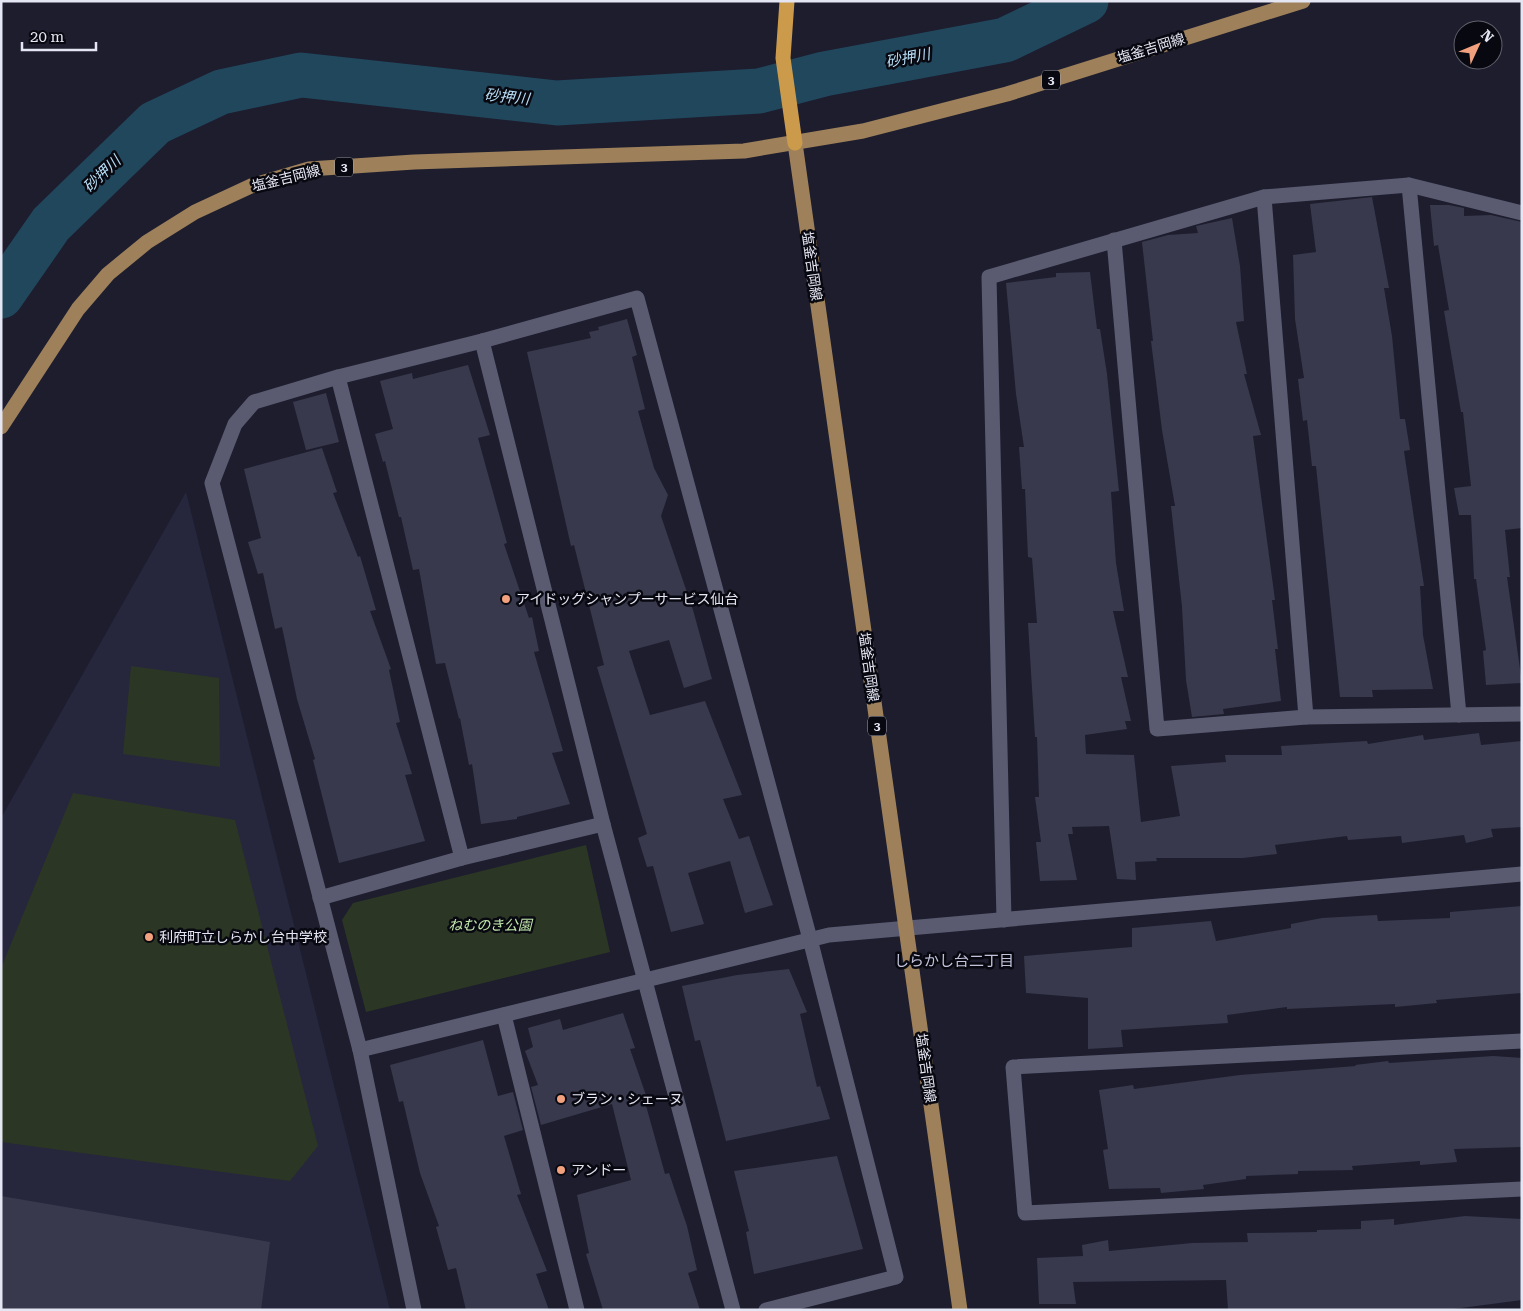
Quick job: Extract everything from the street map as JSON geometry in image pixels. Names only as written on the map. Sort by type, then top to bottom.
[{"type":"highway","points":[[787,1],[784,58],[795,143]]},
{"type":"main road","name":"塩釜吉岡線","points":[[1,427],[78,309],[108,274],[147,242],[194,212],[251,186],[309,169],[414,162],[744,151],[795,143],[862,131],[1007,94],[1303,1]]},
{"type":"main road","name":"塩釜吉岡線","points":[[795,143],[960,1310]]},
{"type":"street","points":[[1409,185],[1459,715]]},
{"type":"street","points":[[1004,920],[989,277],[1264,197],[1409,185],[1522,213]]},
{"type":"street","points":[[1264,197],[1306,717]]},
{"type":"street","points":[[1114,240],[1157,729],[1306,717],[1522,714]]},
{"type":"street","points":[[414,1310],[360,1050],[212,483],[235,424],[254,402],[338,377],[482,341],[637,298],[810,939],[896,1277],[766,1310]]},
{"type":"street","points":[[482,341],[603,824],[733,1310]]},
{"type":"street","points":[[338,377],[462,858]]},
{"type":"street","points":[[320,898],[462,858],[603,824]]},
{"type":"street","points":[[360,1050],[829,935],[1522,874]]},
{"type":"street","points":[[504,1015],[577,1310]]},
{"type":"street","points":[[1522,1041],[1014,1067],[1025,1213],[1522,1189]]},
{"type":"shaded area","name":"利府町立しらかし台中学校","points":[[186,492],[390,1310],[1,1310],[1,818]]},
{"type":"green space","points":[[131,666],[219,678],[220,767],[123,754]]},
{"type":"green space","points":[[73,793],[235,820],[318,1146],[290,1181],[1,1142],[1,968]]},
{"type":"green space","name":"ねむのき公園","points":[[586,845],[610,952],[366,1012],[342,920],[353,903]]},
{"type":"building","points":[[1372,197],[1389,288],[1384,288],[1392,336],[1400,419],[1405,419],[1410,450],[1404,451],[1424,586],[1420,586],[1423,635],[1433,689],[1372,690],[1373,697],[1340,697],[1316,466],[1312,466],[1307,420],[1303,421],[1298,379],[1304,378],[1295,319],[1293,255],[1316,252],[1310,204]]},
{"type":"building","points":[[1430,205],[1449,205],[1464,208],[1464,216],[1491,215],[1522,222],[1522,528],[1505,530],[1510,577],[1507,577],[1522,683],[1486,685],[1483,651],[1486,650],[1476,579],[1474,579],[1471,515],[1459,515],[1454,488],[1471,486],[1463,412],[1461,412],[1444,311],[1449,310],[1438,245],[1434,246]]},
{"type":"building","points":[[1232,218],[1240,266],[1244,321],[1236,322],[1247,374],[1244,374],[1261,435],[1253,436],[1275,600],[1272,600],[1278,649],[1275,649],[1281,701],[1223,709],[1224,714],[1192,717],[1186,680],[1182,607],[1171,506],[1175,506],[1162,430],[1151,341],[1153,341],[1142,242],[1168,235],[1198,233],[1196,226]]},
{"type":"building","points":[[1090,272],[1097,329],[1100,329],[1107,374],[1119,491],[1111,492],[1116,563],[1124,611],[1113,611],[1128,677],[1121,677],[1131,721],[1125,721],[1127,729],[1085,735],[1086,754],[1134,755],[1141,822],[1180,816],[1171,766],[1226,762],[1225,755],[1282,755],[1281,746],[1367,741],[1368,744],[1423,735],[1424,740],[1479,733],[1481,745],[1522,741],[1522,827],[1491,829],[1493,837],[1466,843],[1464,835],[1402,843],[1401,836],[1348,840],[1347,836],[1275,845],[1277,854],[1243,858],[1156,858],[1157,861],[1135,862],[1136,880],[1117,879],[1109,826],[1072,827],[1073,834],[1068,834],[1077,880],[1040,881],[1036,842],[1041,842],[1035,797],[1039,797],[1037,737],[1035,737],[1028,623],[1037,623],[1032,558],[1028,557],[1025,489],[1022,489],[1019,447],[1024,447],[1016,394],[1006,283],[1056,277],[1056,273]]},
{"type":"building","points":[[627,319],[637,355],[632,357],[645,409],[638,411],[654,468],[668,495],[661,516],[693,610],[712,679],[684,688],[669,640],[629,651],[650,715],[705,701],[742,795],[723,799],[739,839],[749,836],[773,905],[745,913],[730,861],[688,873],[704,924],[671,932],[653,866],[647,867],[638,838],[647,834],[597,667],[604,665],[574,545],[571,546],[527,352],[591,338],[589,332],[599,330],[598,327]]},
{"type":"building","points":[[468,365],[490,435],[478,438],[507,543],[504,544],[529,618],[532,617],[539,651],[534,652],[563,751],[552,753],[570,804],[517,817],[517,819],[481,824],[472,764],[469,765],[460,718],[445,663],[436,664],[419,569],[413,570],[401,517],[399,517],[385,461],[383,462],[375,434],[393,429],[380,381],[412,373],[413,379]]},
{"type":"building","points":[[326,393],[339,442],[306,450],[293,402]]},
{"type":"building","points":[[322,448],[337,492],[333,493],[358,557],[360,556],[376,610],[370,611],[391,669],[389,670],[400,722],[396,723],[412,774],[405,775],[425,841],[339,863],[313,760],[315,759],[297,699],[282,627],[275,629],[263,573],[258,574],[248,542],[261,538],[244,469]]},
{"type":"building","points":[[1522,906],[1522,993],[1436,1000],[1437,1003],[1395,1007],[1395,1004],[1287,1009],[1287,1007],[1227,1015],[1228,1023],[1121,1030],[1123,1047],[1088,1049],[1088,998],[1026,993],[1024,956],[1132,947],[1132,928],[1211,921],[1216,941],[1291,928],[1291,924],[1322,918],[1377,915],[1378,921],[1450,918],[1450,912]]},
{"type":"building","points":[[789,969],[807,1012],[800,1014],[817,1087],[820,1086],[830,1119],[726,1141],[700,1040],[695,1041],[682,986],[737,975]]},
{"type":"building","points":[[623,1013],[635,1048],[630,1049],[648,1101],[645,1102],[665,1174],[669,1173],[687,1226],[697,1270],[688,1273],[700,1310],[603,1310],[586,1254],[589,1253],[577,1195],[631,1180],[612,1104],[541,1125],[531,1087],[538,1085],[525,1051],[533,1047],[528,1028],[560,1019],[563,1030]]},
{"type":"building","points":[[483,1040],[498,1096],[513,1092],[523,1130],[504,1136],[521,1194],[517,1195],[547,1271],[536,1274],[549,1310],[466,1310],[456,1268],[448,1270],[436,1227],[439,1226],[420,1173],[403,1101],[399,1102],[390,1065]]},
{"type":"building","points":[[1493,1056],[1522,1058],[1522,1147],[1454,1149],[1457,1162],[1420,1165],[1420,1161],[1352,1166],[1353,1170],[1298,1171],[1298,1174],[1246,1176],[1246,1179],[1203,1185],[1204,1189],[1161,1193],[1160,1188],[1109,1189],[1103,1150],[1108,1149],[1099,1090],[1133,1085],[1134,1089],[1240,1075],[1356,1066],[1388,1061],[1389,1063]]},
{"type":"building","points":[[837,1156],[863,1249],[754,1274],[746,1232],[749,1231],[734,1171]]},
{"type":"building","points":[[1,1196],[270,1242],[261,1310],[1,1310]]},
{"type":"building","points":[[1465,1216],[1522,1219],[1522,1300],[1446,1310],[1228,1310],[1226,1280],[1073,1282],[1076,1304],[1039,1304],[1037,1258],[1083,1256],[1082,1245],[1108,1240],[1109,1251],[1192,1243],[1248,1242],[1247,1233],[1361,1229],[1361,1221],[1394,1219],[1394,1225]]},
{"type":"waterway","name":"砂押川","points":[[1,296],[51,224],[155,123],[221,92],[301,75],[557,103],[759,91],[824,74],[1005,40],[1086,1]]},
{"type":"place","name":"アイドッグシャンプーサービス仙台","points":[[506,599]]},
{"type":"place","name":"利府町立しらかし台中学校","points":[[149,937]]},
{"type":"place","name":"ブラン・シェーヌ","points":[[561,1099]]},
{"type":"place","name":"アンドー","points":[[561,1170]]},
{"type":"district","name":"しらかし台二丁目","points":[[954,961]]}]
